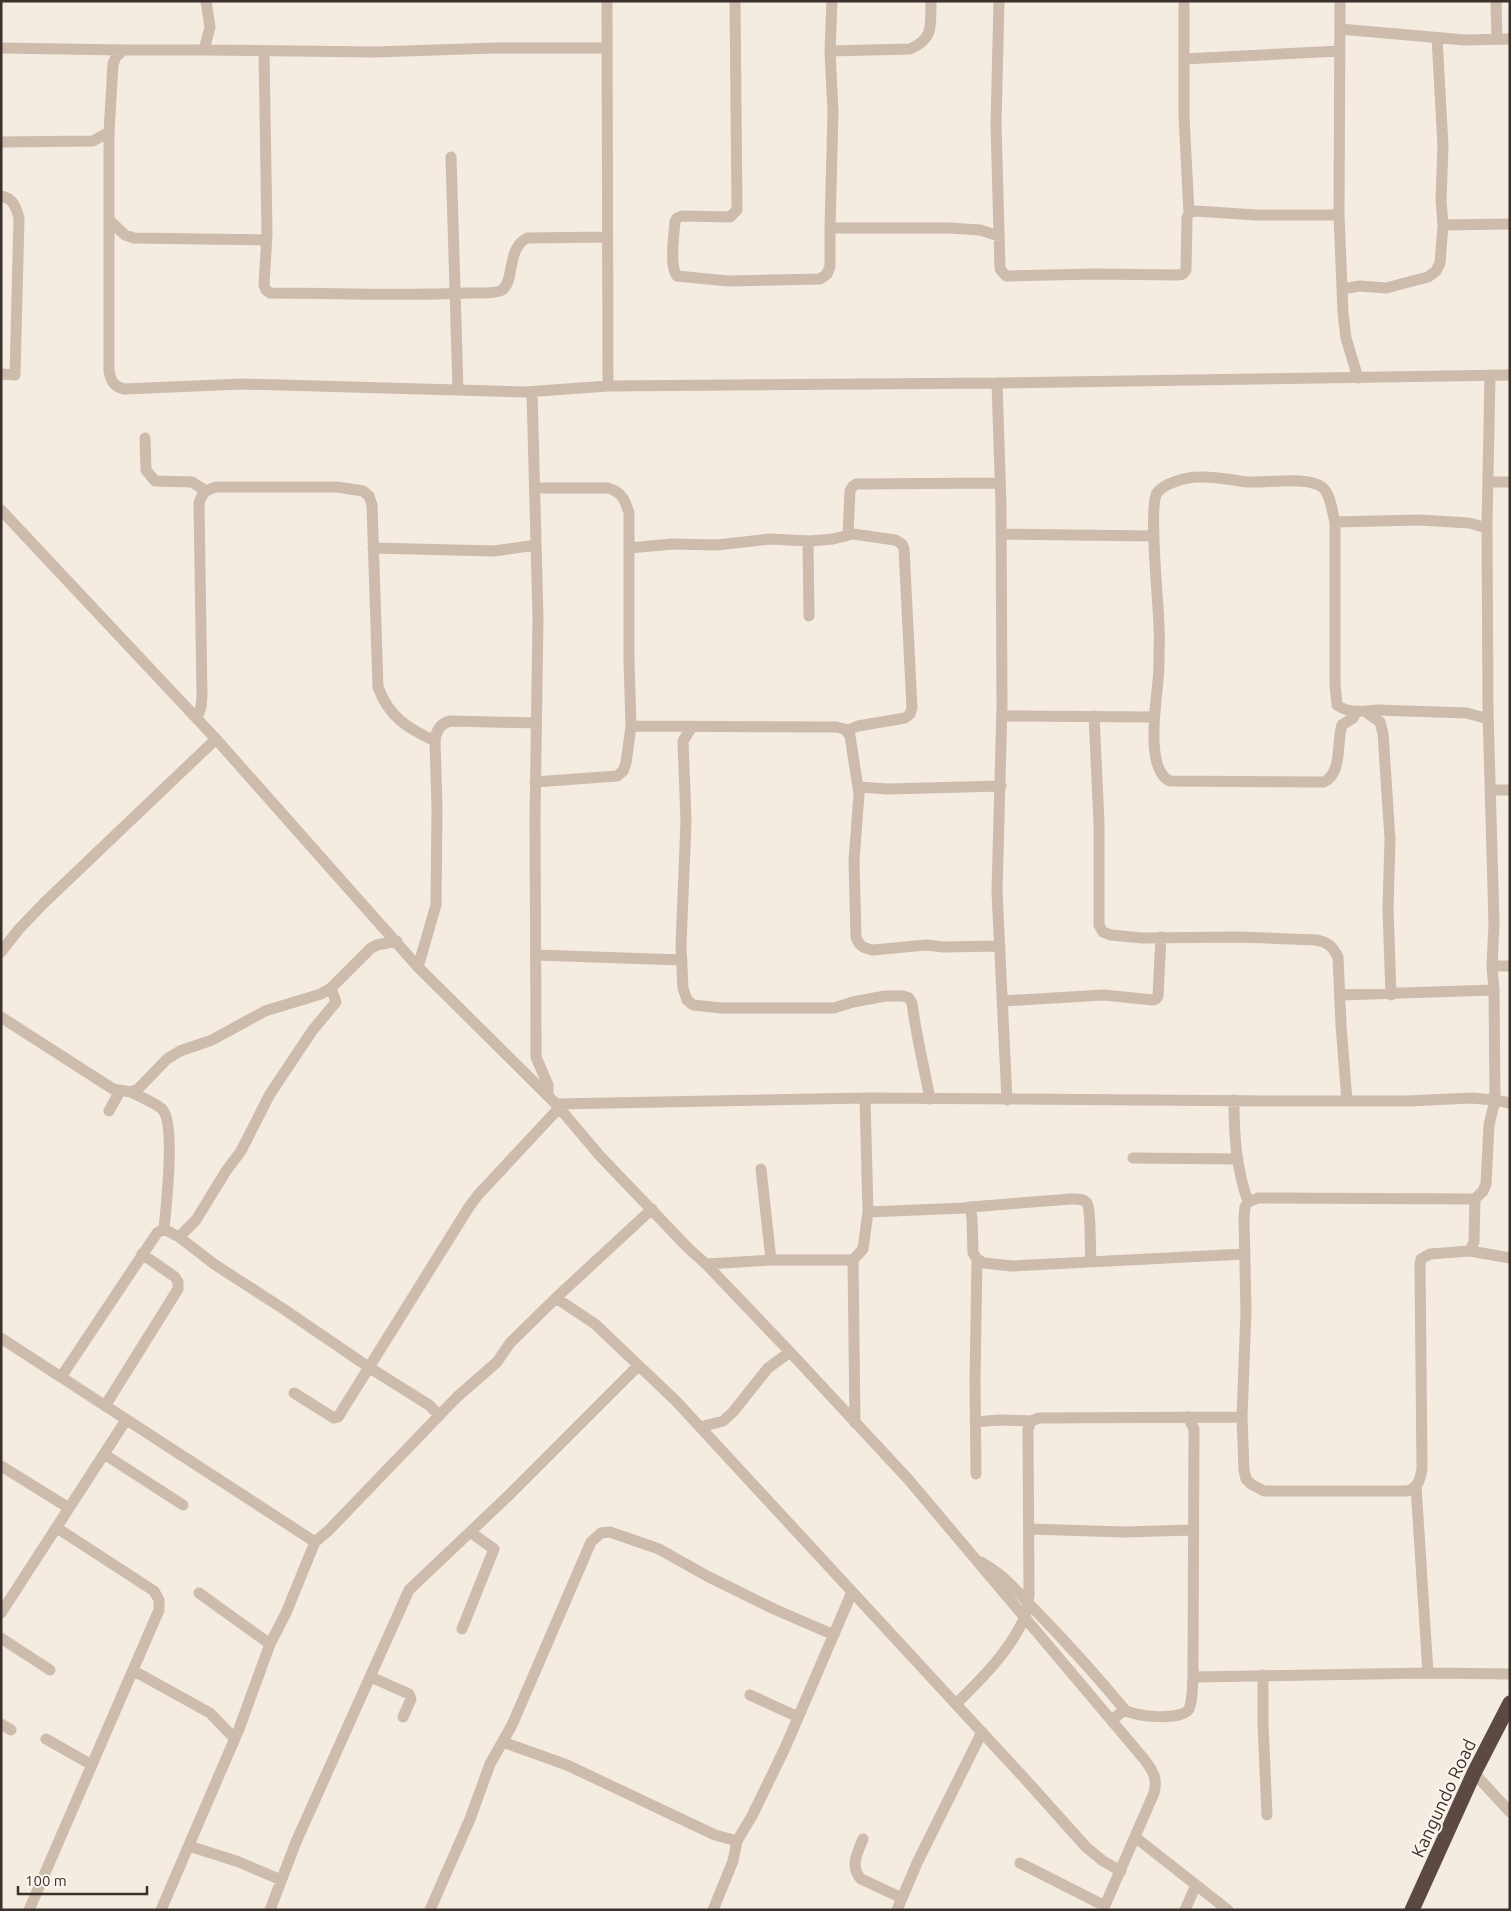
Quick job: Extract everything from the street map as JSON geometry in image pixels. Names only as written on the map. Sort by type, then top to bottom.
[{"type":"highway","name":"Kangundo Road","points":[[1412,1910],[1474,1773],[1510,1702]]},
{"type":"street","points":[[204,50],[210,27],[206,1]]},
{"type":"street","points":[[607,1],[608,386]]},
{"type":"street","points":[[735,1],[737,210],[730,217],[682,216],[677,218],[675,222],[673,258],[674,273],[682,278],[728,280],[820,279],[827,274],[830,266],[832,112],[830,51],[832,1]]},
{"type":"street","points":[[830,51],[910,49],[921,44],[926,39],[930,30],[931,1]]},
{"type":"street","points":[[999,1],[996,124],[1000,269],[1006,276],[1095,274],[1178,276],[1186,270],[1187,218],[1189,214],[1184,1]]},
{"type":"street","points":[[1340,1],[1339,215],[1342,289],[1346,338],[1358,378]]},
{"type":"street","points":[[1496,1],[1497,40]]},
{"type":"street","points":[[1340,29],[1465,40],[1510,39]]},
{"type":"street","points":[[1342,289],[1360,286],[1386,288],[1428,277],[1436,271],[1440,264],[1443,225],[1441,200],[1443,146],[1437,38]]},
{"type":"street","points":[[1,48],[375,52],[495,48],[607,48]]},
{"type":"street","points":[[123,50],[116,57],[113,64],[109,132],[109,371],[111,382],[116,387],[124,389],[242,384],[532,392],[608,386],[997,383],[1510,375]]},
{"type":"street","points":[[264,51],[266,240],[264,285],[270,293],[499,292],[506,286],[515,252],[522,240],[527,238],[607,237]]},
{"type":"street","points":[[1184,59],[1340,51]]},
{"type":"street","points":[[1,142],[93,141],[109,132]]},
{"type":"street","points":[[93,141],[109,153]]},
{"type":"street","points":[[451,157],[458,390]]},
{"type":"street","points":[[1,196],[6,197],[15,204],[19,218],[15,375],[1,374]]},
{"type":"street","points":[[1189,214],[1195,211],[1256,215],[1339,215]]},
{"type":"street","points":[[109,220],[125,235],[134,238],[266,240]]},
{"type":"street","points":[[1443,225],[1510,224]]},
{"type":"street","points":[[830,228],[949,228],[980,230],[999,236]]},
{"type":"street","points":[[1470,1251],[1474,1242],[1475,1199],[1483,1191],[1486,1184],[1489,1126],[1495,1100],[1492,966],[1494,924],[1488,719],[1487,528],[1490,375]]},
{"type":"street","points":[[997,383],[1001,534],[1002,716],[997,870],[1008,1100]]},
{"type":"street","points":[[532,392],[538,618],[535,782],[536,1057],[554,1103]]},
{"type":"street","points":[[145,438],[146,470],[155,481],[192,482],[206,491]]},
{"type":"street","points":[[1361,711],[1342,725],[1334,774],[1324,782],[1170,781],[1164,778],[1160,772],[1156,754],[1153,717],[1158,680],[1160,630],[1153,518],[1155,497],[1162,487],[1198,477],[1250,482],[1299,481],[1322,487],[1326,492],[1335,522],[1335,684],[1337,705],[1345,710],[1361,711],[1467,712],[1488,719]]},
{"type":"street","points":[[1488,482],[1510,482]]},
{"type":"street","points":[[848,535],[850,491],[856,484],[1000,483]]},
{"type":"street","points":[[197,719],[202,696],[199,503],[202,495],[216,487],[337,487],[363,491],[369,496],[372,505],[378,687],[384,704],[414,731],[435,741]]},
{"type":"street","points":[[535,488],[608,488],[617,491],[625,499],[629,513],[631,726],[626,763],[623,771],[617,776],[535,782]]},
{"type":"street","points":[[1,510],[216,739],[418,966],[554,1103],[600,1156],[688,1249],[706,1264],[790,1352],[908,1479],[1154,1772],[1157,1782],[1154,1793],[1104,1908],[1020,1863]]},
{"type":"street","points":[[1335,522],[1419,520],[1469,523],[1487,528]]},
{"type":"street","points":[[629,548],[673,544],[717,545],[770,539],[808,541],[864,534],[896,540],[902,544],[904,549],[912,708],[910,714],[905,718],[858,726],[846,731]]},
{"type":"street","points":[[1001,534],[1154,536]]},
{"type":"street","points":[[808,541],[809,616]]},
{"type":"street","points":[[373,548],[494,551],[536,545]]},
{"type":"street","points":[[1361,711],[1380,722],[1383,733],[1390,839],[1388,909],[1391,995]]},
{"type":"street","points":[[1002,716],[1153,717]]},
{"type":"street","points":[[1094,716],[1099,822],[1099,925],[1103,932],[1111,935],[1240,937],[1326,942],[1333,948],[1338,957],[1347,1100]]},
{"type":"street","points":[[418,966],[436,905],[436,732],[445,722],[450,721],[536,723]]},
{"type":"street","points":[[631,726],[836,727],[846,731],[850,736],[858,787],[854,861],[856,937],[859,944],[873,950],[926,945],[943,947],[1000,946]]},
{"type":"street","points":[[666,726],[683,741]]},
{"type":"street","points":[[692,727],[683,741],[686,821],[682,960],[683,988],[687,1000],[693,1006],[721,1008],[834,1008],[872,997],[903,996],[908,998],[912,1003],[917,1039],[930,1098]]},
{"type":"street","points":[[1,952],[19,929],[44,903],[216,739]]},
{"type":"street","points":[[858,787],[1001,786]]},
{"type":"street","points":[[1491,790],[1510,790]]},
{"type":"street","points":[[1003,1001],[1104,995],[1156,999],[1158,996],[1161,937]]},
{"type":"street","points":[[109,1111],[125,1091],[138,1089],[167,1058],[180,1051],[212,1040],[265,1011],[321,994],[331,988],[371,948],[397,941]]},
{"type":"street","points":[[536,955],[682,960]]},
{"type":"street","points":[[1492,966],[1510,966]]},
{"type":"street","points":[[179,1237],[196,1220],[226,1171],[241,1151],[270,1094],[312,1031],[336,1002],[331,988]]},
{"type":"street","points":[[1340,996],[1494,990]]},
{"type":"street","points":[[1,1017],[113,1089],[125,1091],[162,1108],[167,1117],[169,1162],[164,1228]]},
{"type":"street","points":[[855,1423],[854,1260],[862,1249],[868,1212],[865,1098]]},
{"type":"street","points":[[294,1393],[334,1418],[338,1417],[469,1207],[554,1103],[930,1098],[1008,1100],[1495,1100],[1510,1103]]},
{"type":"street","points":[[1234,1100],[1234,1146],[1248,1202]]},
{"type":"street","points":[[1133,1158],[1238,1159]]},
{"type":"street","points":[[761,1169],[771,1260]]},
{"type":"street","points":[[1475,1199],[1258,1198],[1248,1202],[1245,1207],[1244,1218],[1246,1312],[1242,1417],[1246,1479],[1256,1488],[1264,1491],[1407,1491],[1416,1486],[1420,1480],[1422,1469],[1421,1259],[1430,1254],[1470,1251],[1510,1258]]},
{"type":"street","points":[[868,1212],[964,1208],[1072,1199],[1084,1200],[1087,1203],[1089,1212],[1090,1262]]},
{"type":"street","points":[[970,1207],[973,1252],[977,1259],[976,1474]]},
{"type":"street","points":[[161,1910],[235,1739],[270,1644],[286,1613],[315,1542],[329,1530],[457,1397],[497,1362],[510,1343],[652,1209]]},
{"type":"street","points":[[164,1228],[214,1264],[428,1405],[439,1415]]},
{"type":"street","points":[[61,1377],[142,1254],[157,1233],[164,1228]]},
{"type":"street","points":[[105,1406],[178,1289],[178,1282],[175,1277],[142,1254]]},
{"type":"street","points":[[977,1259],[984,1263],[1012,1266],[1245,1254]]},
{"type":"street","points":[[706,1264],[771,1260],[854,1260]]},
{"type":"street","points":[[556,1298],[595,1324],[676,1401],[982,1732],[1086,1848],[1120,1871]]},
{"type":"street","points":[[1,1338],[315,1542]]},
{"type":"street","points":[[700,1427],[723,1421],[734,1412],[768,1368],[790,1352]]},
{"type":"street","points":[[270,1910],[296,1842],[409,1590],[508,1496],[638,1366]]},
{"type":"street","points":[[973,1557],[999,1572],[1080,1657],[1125,1710],[1137,1715],[1169,1716],[1184,1713],[1190,1706],[1193,1677],[1194,1429],[1188,1417]]},
{"type":"street","points":[[1194,1429],[1204,1417]]},
{"type":"street","points":[[975,1422],[999,1420],[1031,1422],[1039,1418],[1242,1417]]},
{"type":"street","points":[[1,1613],[126,1420]]},
{"type":"street","points":[[956,1704],[988,1673],[1005,1651],[1024,1618],[1027,1603],[1029,1528],[1028,1429],[1031,1422]]},
{"type":"street","points":[[104,1454],[183,1505]]},
{"type":"street","points":[[1,1466],[69,1508]]},
{"type":"street","points":[[1416,1486],[1428,1673]]},
{"type":"street","points":[[29,1910],[159,1610],[159,1600],[154,1591],[57,1528]]},
{"type":"street","points":[[1029,1528],[1124,1532],[1193,1530]]},
{"type":"street","points":[[462,1629],[494,1549],[470,1532]]},
{"type":"street","points":[[430,1910],[470,1819],[490,1764],[503,1742],[591,1542],[601,1534],[610,1532],[659,1549],[707,1576],[834,1635]]},
{"type":"street","points":[[713,1910],[733,1861],[737,1842],[752,1816],[798,1717],[852,1592]]},
{"type":"street","points":[[199,1593],[270,1644]]},
{"type":"street","points":[[1,1638],[50,1670]]},
{"type":"street","points":[[134,1671],[210,1713],[235,1739]]},
{"type":"street","points":[[1193,1677],[1428,1673],[1510,1674]]},
{"type":"street","points":[[1263,1675],[1263,1724],[1268,1815]]},
{"type":"street","points":[[371,1677],[409,1694],[411,1699],[403,1717]]},
{"type":"street","points":[[750,1695],[798,1717]]},
{"type":"street","points":[[1111,1720],[1125,1710]]},
{"type":"street","points":[[897,1910],[917,1863],[982,1732]]},
{"type":"street","points":[[46,1739],[92,1766]]},
{"type":"street","points":[[503,1742],[566,1765],[715,1835],[737,1842]]},
{"type":"street","points":[[1474,1773],[1510,1812]]},
{"type":"street","points":[[1135,1837],[1228,1910]]},
{"type":"street","points":[[863,1839],[854,1866],[856,1874],[861,1879],[902,1898]]},
{"type":"street","points":[[189,1846],[240,1862],[281,1880]]},
{"type":"street","points":[[1185,1910],[1196,1885]]}]
